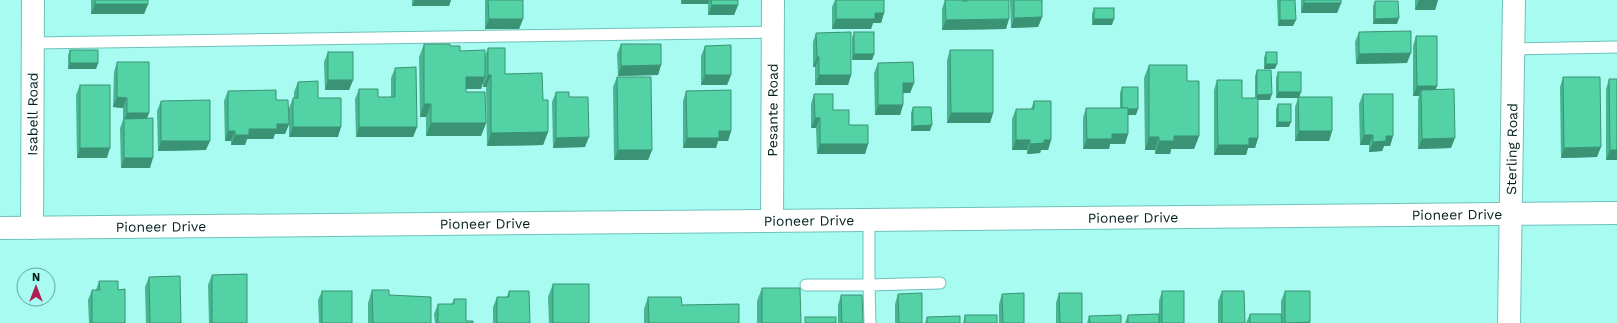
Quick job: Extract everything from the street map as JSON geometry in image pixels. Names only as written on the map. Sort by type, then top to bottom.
[{"type":"street","name":"Isabell Road","points":[[32,228],[33,0]]},
{"type":"street","name":"Pesante Road","points":[[772,221],[773,0]]},
{"type":"street","name":"Sterling Road","points":[[1509,323],[1512,214],[1514,0]]},
{"type":"street","name":"Pioneer Drive","points":[[0,228],[1617,213]]},
{"type":"lane","points":[[33,43],[773,32]]},
{"type":"lane","points":[[1514,49],[1617,47]]},
{"type":"lane","points":[[869,220],[870,323]]},
{"type":"lane","points":[[806,285],[940,283]]},
{"type":"building","points":[[95,0],[148,0],[148,4],[95,4]]},
{"type":"building","points":[[488,0],[523,0],[523,19],[489,19]]},
{"type":"building","points":[[711,0],[738,0],[738,5],[712,5]]},
{"type":"building","points":[[836,0],[884,0],[884,13],[875,13],[875,19],[836,19]]},
{"type":"building","points":[[945,0],[1009,0],[1009,19],[946,20]]},
{"type":"building","points":[[1014,0],[1042,0],[1042,17],[1014,18]]},
{"type":"building","points":[[1280,0],[1295,0],[1296,20],[1280,20]]},
{"type":"building","points":[[1304,0],[1341,0],[1341,3],[1304,3]]},
{"type":"building","points":[[1375,1],[1398,1],[1399,18],[1375,19]]},
{"type":"building","points":[[1094,8],[1114,8],[1114,19],[1094,19]]},
{"type":"building","points":[[1411,31],[1411,53],[1359,54],[1359,32]]},
{"type":"building","points":[[851,32],[851,75],[819,75],[819,57],[817,57],[816,33]]},
{"type":"building","points":[[854,32],[874,32],[874,54],[854,54]]},
{"type":"building","points":[[1416,36],[1437,36],[1437,86],[1417,86]]},
{"type":"building","points":[[424,44],[450,44],[450,46],[460,46],[460,51],[485,50],[485,77],[466,77],[466,92],[485,92],[486,123],[431,123],[431,104],[424,104]]},
{"type":"building","points":[[621,44],[661,44],[661,65],[621,66]]},
{"type":"building","points":[[731,45],[731,75],[705,75],[705,46]]},
{"type":"building","points":[[488,48],[505,48],[505,74],[542,73],[543,100],[548,100],[548,132],[491,133],[491,75],[488,75]]},
{"type":"building","points":[[70,50],[98,50],[98,63],[70,63]]},
{"type":"building","points":[[950,50],[993,50],[993,113],[951,113]]},
{"type":"building","points":[[328,52],[353,52],[353,80],[328,80]]},
{"type":"building","points":[[1266,52],[1277,52],[1277,64],[1266,64]]},
{"type":"building","points":[[117,62],[149,62],[149,113],[127,113],[127,98],[117,97]]},
{"type":"building","points":[[913,62],[914,83],[903,83],[903,105],[878,105],[878,63]]},
{"type":"building","points":[[1149,65],[1187,65],[1187,81],[1199,81],[1199,136],[1174,136],[1174,141],[1159,141],[1159,137],[1149,137]]},
{"type":"building","points":[[416,67],[417,127],[359,127],[359,89],[378,89],[378,97],[395,97],[395,68]]},
{"type":"building","points":[[1257,70],[1271,70],[1272,94],[1257,95]]},
{"type":"building","points":[[1278,72],[1301,72],[1301,92],[1278,92]]},
{"type":"building","points":[[617,77],[651,77],[652,150],[618,150]]},
{"type":"building","points":[[1563,77],[1600,77],[1601,147],[1564,148]]},
{"type":"building","points":[[1609,79],[1617,79],[1617,150],[1610,150]]},
{"type":"building","points":[[1217,80],[1242,80],[1242,98],[1258,98],[1258,138],[1249,138],[1249,145],[1218,145]]},
{"type":"building","points":[[318,81],[318,98],[341,98],[341,127],[293,127],[293,98],[298,98],[298,82]]},
{"type":"building","points":[[80,85],[110,85],[110,148],[80,148]]},
{"type":"building","points":[[1122,87],[1138,87],[1138,109],[1122,108]]},
{"type":"building","points":[[1454,89],[1455,138],[1422,139],[1421,90]]},
{"type":"building","points":[[276,90],[276,100],[288,100],[289,124],[277,124],[277,129],[249,129],[249,135],[235,135],[235,131],[228,131],[228,91]]},
{"type":"building","points":[[731,90],[731,131],[719,131],[719,138],[687,138],[686,91]]},
{"type":"building","points":[[556,92],[569,92],[569,97],[588,97],[589,137],[556,138]]},
{"type":"building","points":[[814,94],[833,94],[833,110],[849,110],[849,125],[868,125],[868,144],[820,144],[820,118],[815,118]]},
{"type":"building","points":[[1363,94],[1393,94],[1393,136],[1386,136],[1386,141],[1373,142],[1373,135],[1364,135]]},
{"type":"building","points":[[1298,97],[1332,97],[1332,131],[1299,131]]},
{"type":"building","points":[[210,100],[210,141],[161,141],[161,101]]},
{"type":"building","points":[[1034,101],[1051,101],[1051,140],[1044,140],[1044,143],[1030,144],[1030,140],[1016,140],[1016,109],[1034,109]]},
{"type":"building","points":[[1278,104],[1291,104],[1291,122],[1278,122]]},
{"type":"building","points":[[913,107],[931,107],[932,125],[913,126]]},
{"type":"building","points":[[1086,108],[1128,108],[1128,134],[1112,134],[1112,139],[1087,139]]},
{"type":"building","points":[[153,118],[153,158],[124,158],[124,119]]},
{"type":"building","points":[[247,274],[247,323],[212,323],[212,275]]},
{"type":"building","points":[[180,276],[181,323],[150,323],[149,277]]},
{"type":"building","points":[[99,281],[118,281],[118,290],[125,289],[125,323],[92,323],[92,290],[100,290]]},
{"type":"building","points":[[553,284],[589,284],[589,323],[553,323]]},
{"type":"building","points":[[762,288],[800,288],[801,323],[762,323]]},
{"type":"building","points":[[372,290],[389,290],[389,295],[431,297],[431,323],[373,323]]},
{"type":"building","points":[[322,291],[352,291],[352,323],[322,323]]},
{"type":"building","points":[[509,291],[529,291],[530,323],[497,323],[497,297],[509,297]]},
{"type":"building","points":[[1162,291],[1184,291],[1184,323],[1162,323]]},
{"type":"building","points":[[1222,291],[1244,291],[1245,323],[1222,323]]},
{"type":"building","points":[[1285,291],[1310,291],[1310,322],[1285,323]]},
{"type":"building","points":[[922,293],[922,323],[899,323],[898,294]]},
{"type":"building","points":[[1024,293],[1024,323],[1003,323],[1002,294]]},
{"type":"building","points":[[1059,293],[1082,293],[1082,323],[1060,323]]},
{"type":"building","points":[[841,295],[862,295],[863,323],[842,323]]},
{"type":"building","points":[[648,297],[681,297],[682,305],[739,304],[739,323],[649,323]]},
{"type":"building","points":[[454,299],[466,299],[466,321],[473,321],[473,323],[438,323],[438,304],[454,304]]},
{"type":"building","points":[[1159,314],[1159,323],[1128,323],[1128,315]]},
{"type":"building","points":[[1250,314],[1281,314],[1282,323],[1250,323]]},
{"type":"building","points":[[965,315],[997,315],[997,323],[965,323]]},
{"type":"building","points":[[1121,315],[1121,323],[1090,323],[1089,316]]},
{"type":"building","points":[[960,316],[960,323],[927,323],[927,317]]},
{"type":"building","points":[[805,317],[836,317],[836,323],[805,323]]}]
